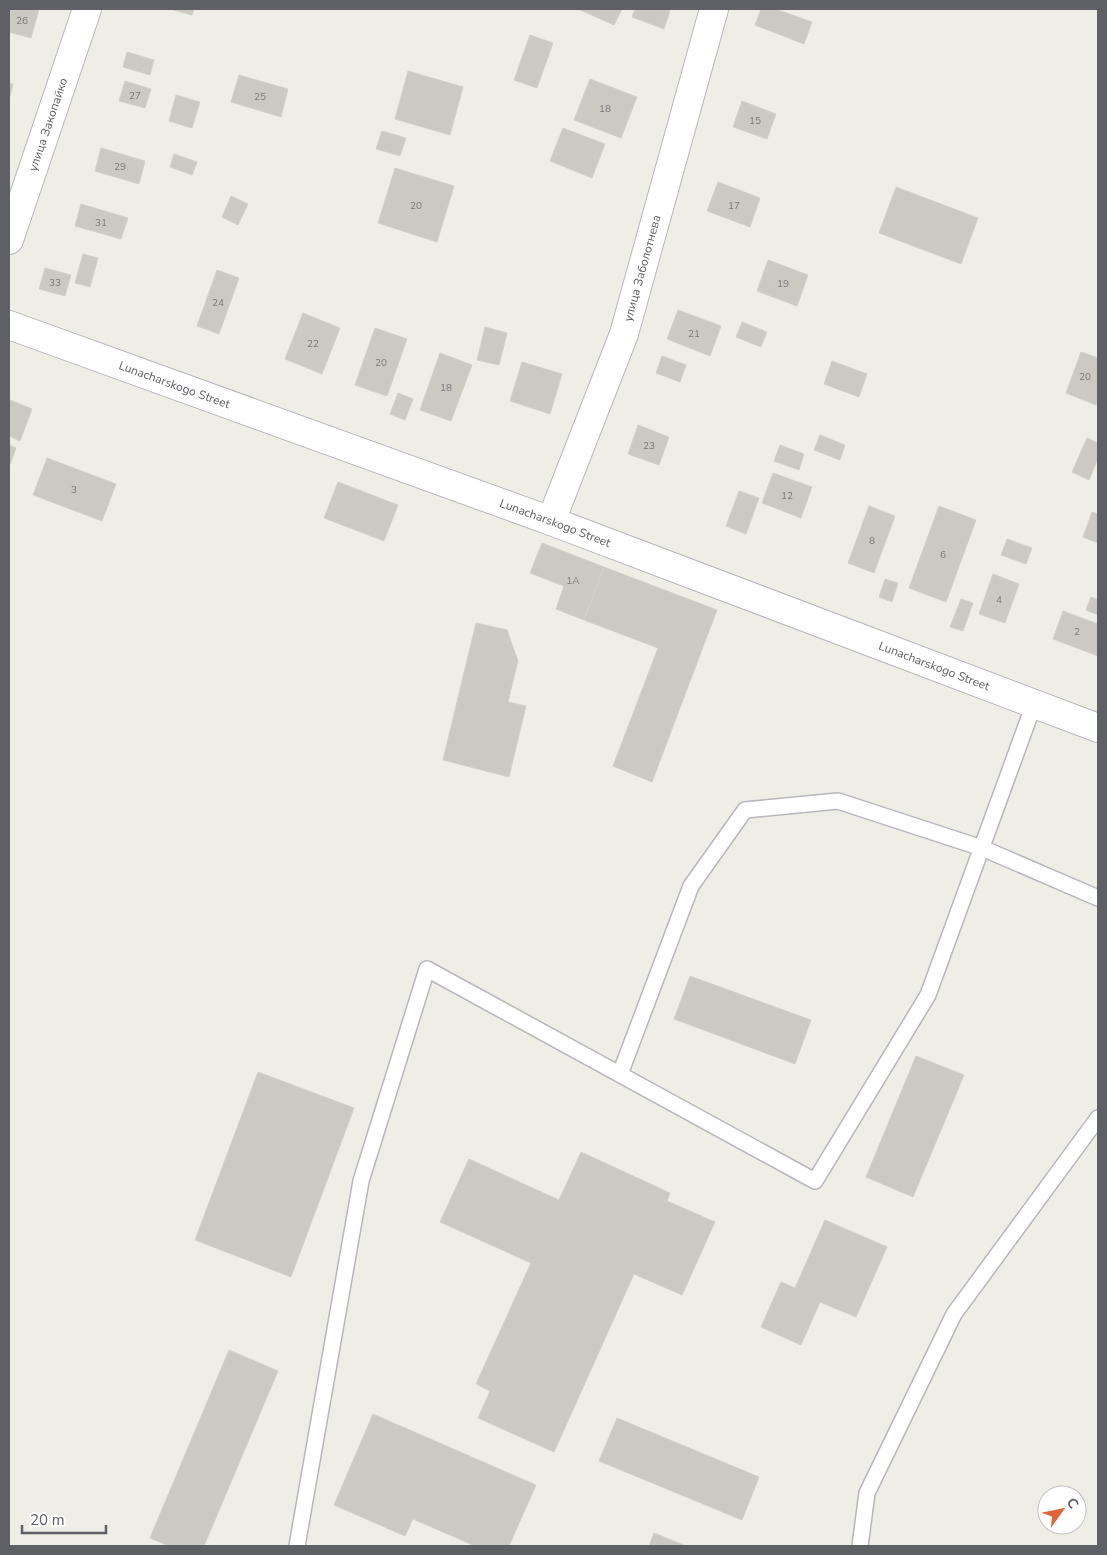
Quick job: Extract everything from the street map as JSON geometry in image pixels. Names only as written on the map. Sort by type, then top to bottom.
[{"type":"street","name":"улица Закопайко","points":[[9,240],[87,9]]},
{"type":"street","name":"улица Заболотнева","points":[[550,521],[624,334],[714,9]]},
{"type":"street","name":"Lunacharskogo Street","points":[[9,325],[550,521],[1034,704],[1096,719]]},
{"type":"lane","points":[[297,1546],[361,1181],[427,969],[815,1181],[928,995],[1034,704]]},
{"type":"lane","points":[[620,1074],[691,886],[745,810],[838,801],[982,848],[1098,898]]},
{"type":"lane","points":[[860,1546],[867,1493],[954,1314],[1098,1118]]},
{"type":"building","points":[[9,9],[39,9],[31,38],[9,32]]},
{"type":"building","points":[[170,9],[194,9],[192,15]]},
{"type":"building","points":[[578,9],[622,9],[614,25]]},
{"type":"building","points":[[635,9],[664,9],[670,11],[664,29],[632,17]]},
{"type":"building","points":[[761,9],[775,9],[812,22],[804,44],[755,25]]},
{"type":"building","points":[[530,35],[553,43],[537,88],[514,80]]},
{"type":"building","points":[[127,52],[154,60],[150,75],[123,67]]},
{"type":"building","points":[[408,71],[463,87],[450,135],[395,119]]},
{"type":"building","points":[[239,75],[288,89],[281,117],[231,102]]},
{"type":"building","points":[[590,79],[637,97],[621,138],[574,120]]},
{"type":"building","points":[[125,81],[151,89],[145,108],[119,101]]},
{"type":"building","points":[[9,83],[13,84],[9,100]]},
{"type":"building","points":[[176,95],[200,102],[192,128],[169,121]]},
{"type":"building","points":[[742,101],[776,114],[767,139],[733,127]]},
{"type":"building","points":[[563,128],[605,144],[592,178],[550,161]]},
{"type":"building","points":[[382,131],[406,138],[400,156],[376,149]]},
{"type":"building","points":[[101,148],[145,161],[139,184],[95,171]]},
{"type":"building","points":[[174,154],[197,162],[192,175],[170,167]]},
{"type":"building","points":[[395,168],[454,186],[437,242],[378,223]]},
{"type":"building","points":[[718,182],[760,198],[750,227],[707,211]]},
{"type":"building","points":[[896,187],[978,218],[961,264],[879,233]]},
{"type":"building","points":[[231,196],[248,204],[238,225],[222,217]]},
{"type":"building","points":[[81,204],[128,218],[121,239],[75,226]]},
{"type":"building","points":[[83,254],[98,258],[90,287],[75,283]]},
{"type":"building","points":[[768,260],[808,275],[797,306],[757,291]]},
{"type":"building","points":[[45,268],[71,275],[65,296],[39,289]]},
{"type":"building","points":[[217,270],[239,278],[219,334],[197,326]]},
{"type":"building","points":[[678,310],[721,326],[710,356],[667,339]]},
{"type":"building","points":[[303,313],[340,328],[322,374],[285,359]]},
{"type":"building","points":[[742,322],[767,332],[761,347],[736,337]]},
{"type":"building","points":[[485,327],[507,333],[499,365],[477,360]]},
{"type":"building","points":[[375,328],[407,339],[387,396],[355,385]]},
{"type":"building","points":[[1081,352],[1098,358],[1098,399],[1096,405],[1066,393]]},
{"type":"building","points":[[440,353],[472,365],[451,421],[420,410]]},
{"type":"building","points":[[662,356],[686,365],[680,382],[656,373]]},
{"type":"building","points":[[832,361],[867,374],[859,397],[824,384]]},
{"type":"building","points":[[522,362],[562,374],[550,414],[510,401]]},
{"type":"building","points":[[398,393],[413,399],[405,420],[390,414]]},
{"type":"building","points":[[10,400],[32,409],[20,441],[9,436]]},
{"type":"building","points":[[638,425],[669,437],[659,465],[628,454]]},
{"type":"building","points":[[820,435],[845,445],[840,460],[814,450]]},
{"type":"building","points":[[1087,438],[1098,443],[1098,458],[1089,480],[1072,472]]},
{"type":"building","points":[[9,445],[16,448],[9,467]]},
{"type":"building","points":[[780,445],[804,454],[799,470],[774,461]]},
{"type":"building","points":[[47,458],[116,484],[102,521],[33,495]]},
{"type":"building","points":[[773,473],[812,487],[801,518],[762,503]]},
{"type":"building","points":[[338,482],[398,505],[384,541],[324,518]]},
{"type":"building","points":[[739,491],[759,498],[746,534],[726,526]]},
{"type":"building","points":[[869,506],[895,516],[874,573],[848,563]]},
{"type":"building","points":[[939,506],[976,520],[946,602],[909,588]]},
{"type":"building","points":[[1092,512],[1098,514],[1098,543],[1083,537]]},
{"type":"building","points":[[1007,539],[1032,548],[1026,564],[1001,555]]},
{"type":"building","points":[[542,543],[604,567],[584,620],[556,609],[564,586],[530,573]]},
{"type":"building","points":[[604,567],[717,610],[652,782],[613,766],[658,648],[584,620]]},
{"type":"building","points":[[993,574],[1019,584],[1005,623],[979,614]]},
{"type":"building","points":[[885,579],[898,583],[892,602],[879,597]]},
{"type":"building","points":[[1091,597],[1098,600],[1098,615],[1086,610]]},
{"type":"building","points":[[961,599],[973,603],[963,631],[950,627]]},
{"type":"building","points":[[1063,611],[1098,624],[1098,656],[1053,639]]},
{"type":"building","points":[[476,623],[507,630],[518,661],[508,702],[526,706],[509,777],[443,760]]},
{"type":"building","points":[[690,976],[811,1020],[795,1064],[674,1019]]},
{"type":"building","points":[[916,1056],[964,1075],[913,1197],[866,1177]]},
{"type":"building","points":[[258,1072],[354,1108],[291,1277],[195,1240]]},
{"type":"building","points":[[581,1152],[670,1193],[667,1201],[715,1222],[682,1295],[634,1274],[554,1452],[478,1418],[490,1391],[476,1384],[531,1263],[440,1222],[469,1159],[559,1200]]},
{"type":"building","points":[[825,1220],[887,1247],[856,1317],[820,1302],[801,1345],[761,1327],[781,1282],[795,1288]]},
{"type":"building","points":[[229,1350],[278,1371],[204,1546],[169,1546],[150,1538]]},
{"type":"building","points":[[373,1414],[536,1485],[509,1546],[475,1546],[413,1519],[405,1536],[334,1505]]},
{"type":"building","points":[[617,1418],[759,1477],[742,1520],[599,1461]]},
{"type":"building","points":[[654,1533],[686,1546],[649,1546]]}]
